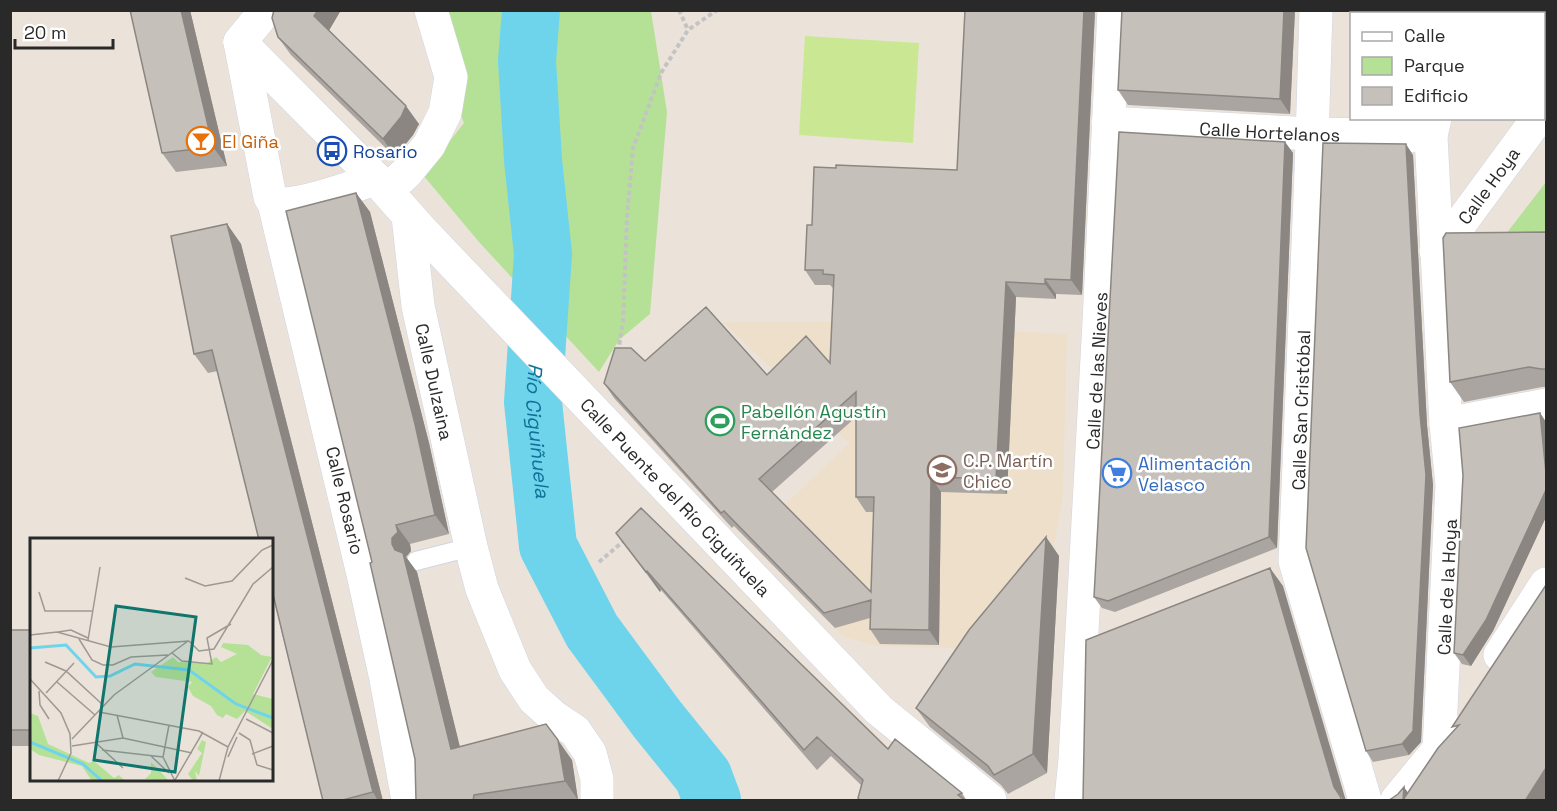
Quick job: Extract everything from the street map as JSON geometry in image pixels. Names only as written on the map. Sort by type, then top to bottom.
[{"type":"street","points":[[240,42],[266,10]]},
{"type":"street","points":[[274,203],[283,205],[350,189],[381,185],[407,172],[429,145],[445,113],[451,77],[431,10]]},
{"type":"street","name":"Calle de las Nieves","points":[[1071,801],[1099,333],[1114,10]]},
{"type":"street","name":"Calle San Cristóbal","points":[[1316,10],[1312,134],[1283,565],[1365,801]]},
{"type":"street","name":"Calle Puente del Río Ciguiñuela","points":[[240,42],[381,185],[879,710],[990,801]]},
{"type":"street","name":"Calle Rosario","points":[[240,42],[270,197],[274,203],[363,574],[386,679],[408,801]]},
{"type":"street","name":"Calle Hoya","points":[[1436,251],[1457,228],[1537,120]]},
{"type":"street","name":"Calle Hortelanos","points":[[1108,123],[1312,134],[1433,127]]},
{"type":"street","name":"Calle de la Hoya","points":[[1433,127],[1436,251],[1446,424],[1452,485],[1439,749]]},
{"type":"street","name":"Calle Dulzaina","points":[[408,216],[418,306],[482,589],[515,670],[534,699],[554,717],[575,731],[590,753],[597,779],[597,801]]},
{"type":"street","points":[[1446,424],[1546,405]]},
{"type":"street","points":[[1486,677],[1546,584]]},
{"type":"street","points":[[1081,646],[1117,631]]},
{"type":"street","points":[[1397,801],[1439,749],[1468,704]]},
{"type":"lane","points":[[416,561],[471,547]]},
{"type":"path","points":[[680,10],[688,30]]},
{"type":"path","points":[[618,354],[623,322],[627,218],[633,148],[661,73],[688,30],[717,10]]},
{"type":"path","points":[[599,562],[633,532]]},
{"type":"shaded area","name":"C.P. Martín Chico","points":[[723,322],[843,322],[1067,334],[1063,496],[1050,567],[982,649],[878,646],[844,637],[749,540],[849,443]]},
{"type":"green space","points":[[437,11],[651,11],[667,112],[650,314],[619,340],[599,372],[479,242],[423,175],[464,123],[446,77]]},
{"type":"green space","points":[[805,36],[919,43],[913,143],[799,135]]},
{"type":"green space","points":[[1546,182],[1546,251],[1492,252]]},
{"type":"building","points":[[130,10],[181,10],[213,147],[162,153]]},
{"type":"building","points":[[274,10],[318,10],[314,16],[406,106],[401,117],[383,139],[278,37],[272,18]]},
{"type":"building","points":[[965,10],[1084,10],[1071,280],[1045,279],[1045,284],[1006,282],[996,479],[931,477],[929,630],[870,629],[871,600],[824,613],[724,511],[721,513],[604,383],[615,348],[631,348],[645,361],[706,307],[767,375],[806,336],[830,363],[834,275],[823,274],[823,270],[805,270],[807,225],[812,225],[814,167],[836,168],[836,165],[957,170]],"holes":[[[856,392],[856,497],[874,497],[871,592],[759,479]]]},
{"type":"building","points":[[1122,10],[1284,10],[1280,99],[1118,90]]},
{"type":"building","points":[[1385,10],[1546,10],[1546,21],[1545,12],[1385,12]]},
{"type":"building","points":[[1119,132],[1285,142],[1269,537],[1108,601],[1094,597]]},
{"type":"building","points":[[1323,143],[1406,144],[1420,414],[1426,475],[1413,731],[1402,744],[1366,751],[1306,548]]},
{"type":"building","points":[[356,193],[415,424],[435,515],[396,525],[398,532],[392,538],[392,544],[395,550],[403,553],[451,749],[546,724],[558,740],[565,781],[474,795],[473,801],[416,801],[415,759],[370,563],[372,562],[286,211]]},
{"type":"building","points":[[227,224],[373,792],[339,801],[323,801],[273,594],[273,538],[259,538],[212,350],[194,354],[171,236]]},
{"type":"building","points":[[1546,232],[1546,369],[1529,367],[1450,382],[1443,238],[1446,233]]},
{"type":"building","points":[[1540,413],[1546,490],[1486,620],[1463,655],[1454,653],[1463,475],[1459,428]]},
{"type":"building","points":[[641,508],[888,749],[895,739],[962,793],[958,795],[966,801],[861,801],[858,798],[863,780],[817,737],[804,750],[646,572],[616,533]]},
{"type":"building","points":[[1046,537],[1033,754],[994,775],[988,766],[916,708],[969,630]]},
{"type":"building","points":[[1270,568],[1334,787],[1342,801],[1083,801],[1086,640]]},
{"type":"building","points":[[1546,585],[1546,768],[1525,801],[1388,801],[1404,787],[1403,800],[1438,748],[1459,725],[1452,727]]},
{"type":"building","points":[[10,630],[30,630],[30,730],[10,730]]},
{"type":"waterway","name":"Río Ciguiñuela","points":[[531,10],[527,61],[533,160],[543,254],[533,402],[548,546],[592,631],[657,719],[703,776],[712,800]]},
{"type":"place","name":"El Giña","points":[[201,141]]},
{"type":"place","name":"Rosario","points":[[332,151]]},
{"type":"place","name":"Pabellón Agustín Fernández","points":[[720,421]]},
{"type":"place","name":"C.P. Martín Chico","points":[[942,470]]},
{"type":"place","name":"Alimentación Velasco","points":[[1117,473]]}]
